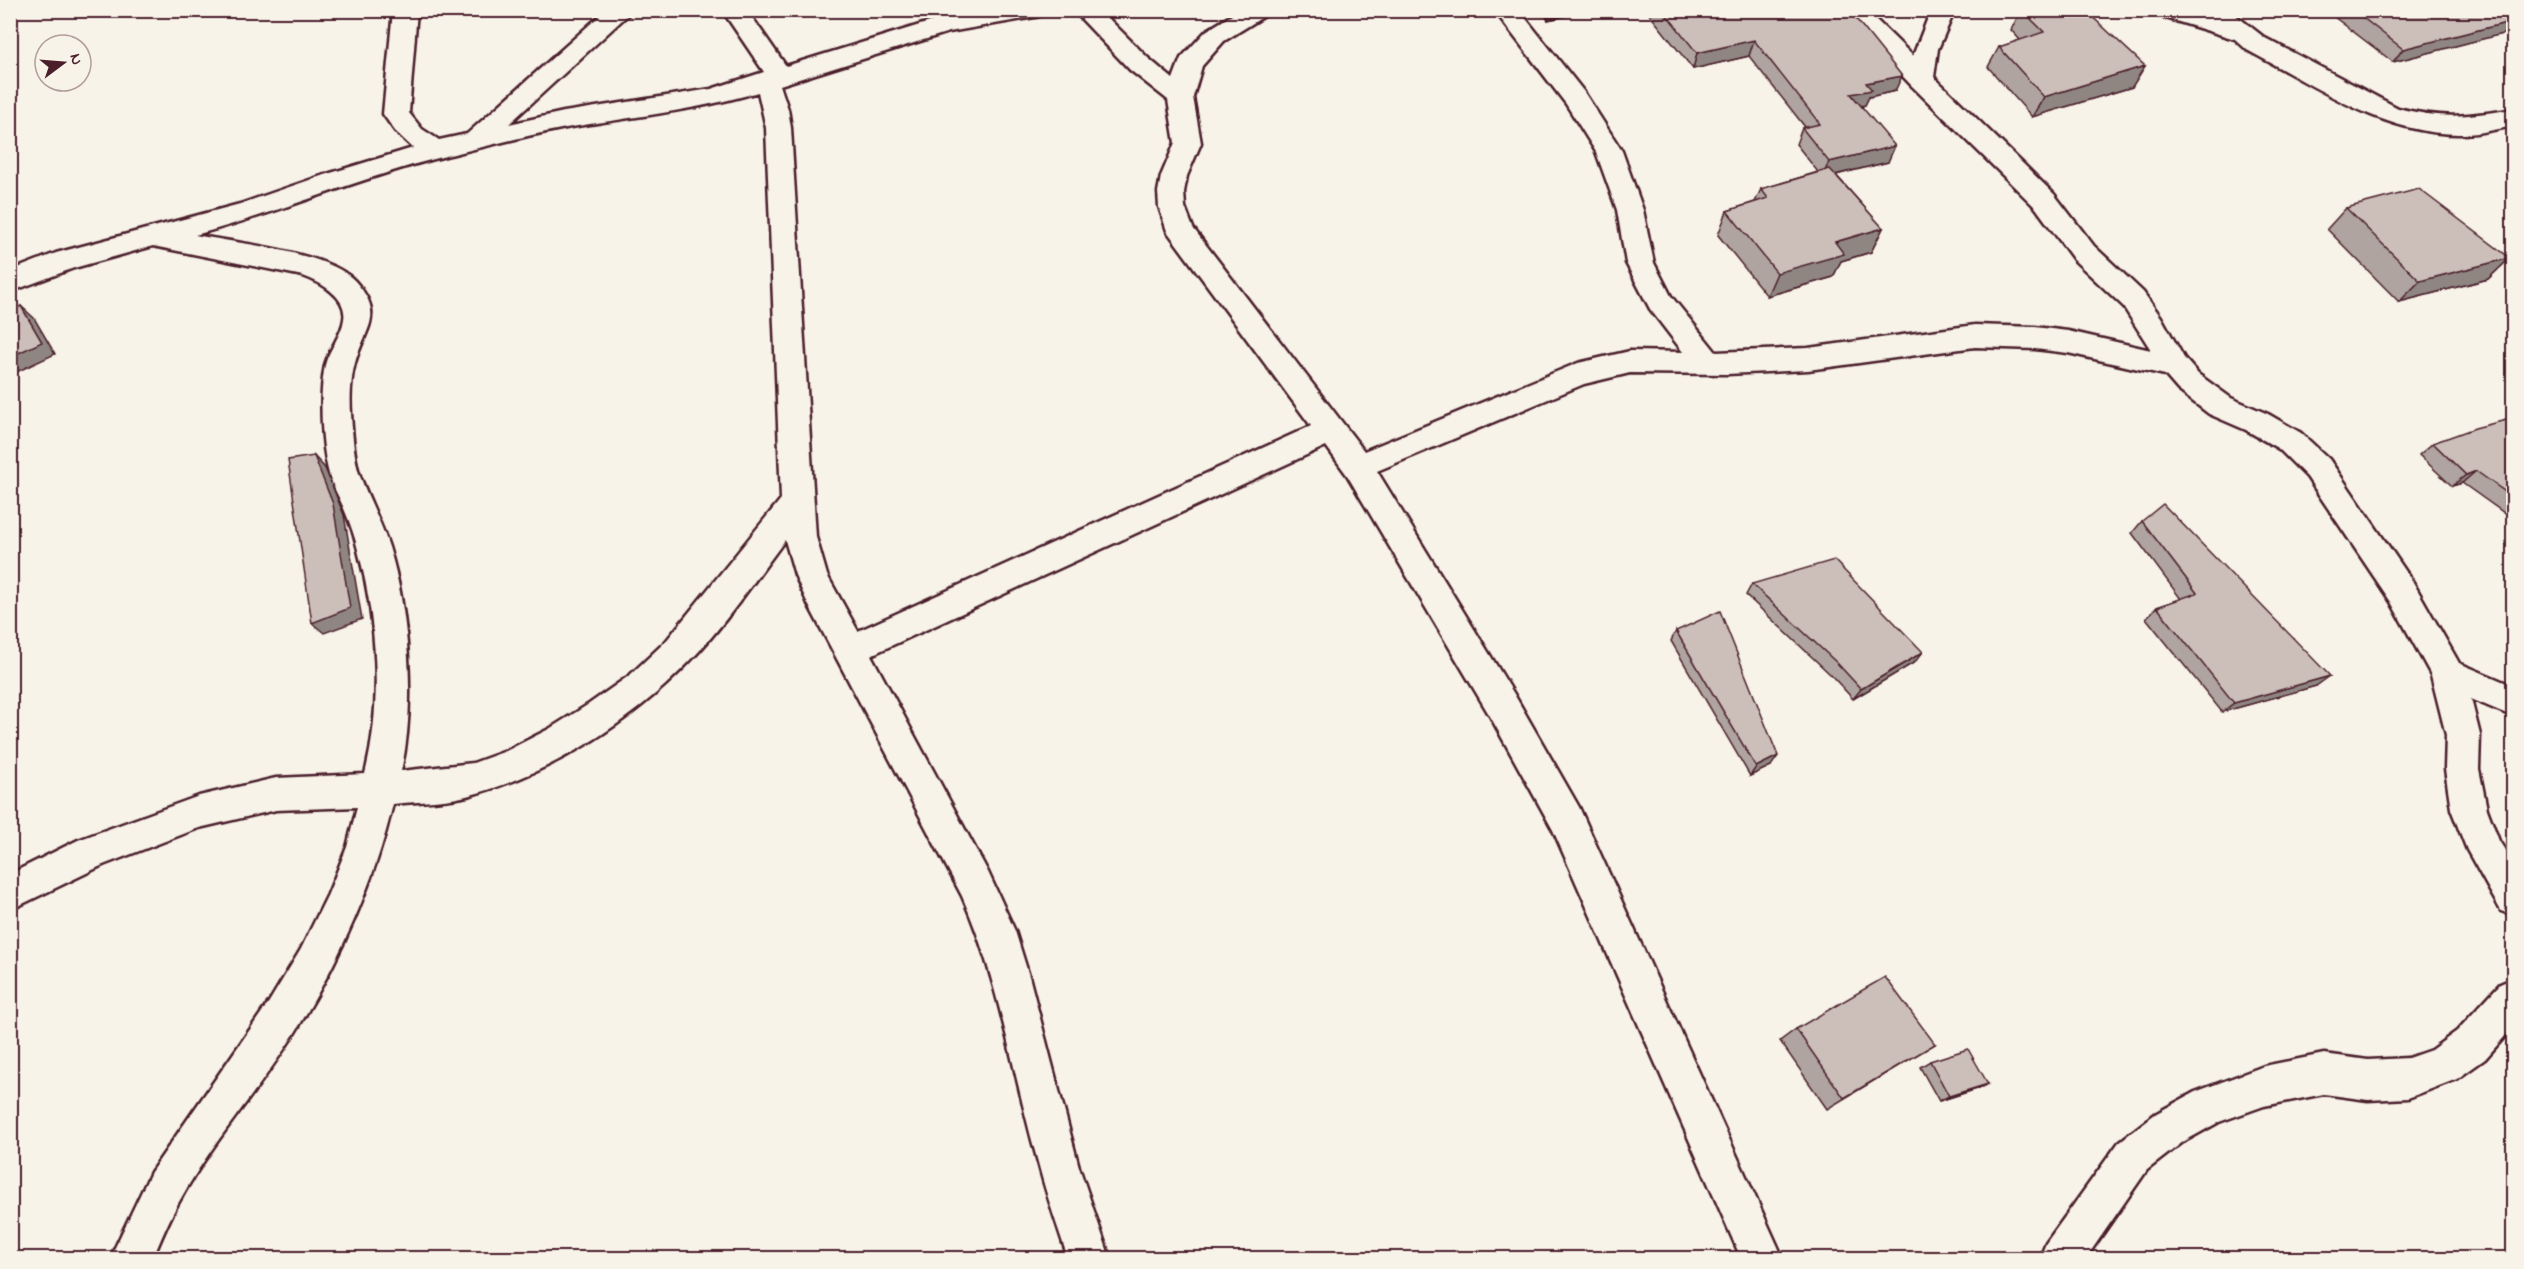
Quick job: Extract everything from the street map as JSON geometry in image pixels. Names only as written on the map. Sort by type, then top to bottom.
[{"type":"street","points":[[405,10],[396,114],[405,128],[418,140],[436,150]]},
{"type":"street","points":[[476,140],[621,10]]},
{"type":"street","points":[[734,10],[772,78],[780,131],[779,159],[797,470],[795,505],[799,540],[809,575],[824,606],[851,650],[975,884],[996,931],[1011,976],[1056,1157],[1089,1258]]},
{"type":"street","points":[[946,25],[968,10]]},
{"type":"street","points":[[10,282],[66,260],[247,212],[436,150],[564,120],[687,103],[861,53],[946,25],[1035,10]]},
{"type":"street","points":[[1085,10],[1110,32],[1139,64],[1180,98]]},
{"type":"street","points":[[1258,10],[1215,36],[1190,64],[1180,98],[1188,143],[1174,176],[1172,192],[1175,219],[1181,231],[1358,466],[1448,612],[1566,819],[1762,1258]]},
{"type":"street","points":[[1506,10],[1575,98],[1609,151],[1630,210],[1640,263],[1660,302],[1708,362]]},
{"type":"street","points":[[1852,10],[2030,185],[2084,253],[2133,299],[2151,324],[2174,366],[2203,394],[2220,406],[2290,441],[2318,468],[2402,592],[2447,673],[2463,735],[2462,770],[2469,809],[2485,850],[2514,899]]},
{"type":"street","points":[[1921,80],[1926,49],[1943,10]]},
{"type":"street","points":[[2164,10],[2244,35]]},
{"type":"street","points":[[2213,10],[2244,35],[2287,62],[2389,114],[2432,124],[2461,126],[2514,117]]},
{"type":"street","points":[[131,1258],[165,1186],[201,1131],[283,1017],[314,962],[343,903],[365,847],[390,744],[392,673],[386,609],[374,550],[361,511],[344,474],[336,412],[340,364],[359,318],[354,301],[344,287],[329,275],[308,267],[154,237]]},
{"type":"street","points":[[1358,466],[1578,374],[1604,367],[1655,360],[1708,362],[1808,359],[1845,356],[1946,338],[2003,336],[2068,342],[2174,366]]},
{"type":"street","points":[[851,650],[1331,430]]},
{"type":"street","points":[[10,893],[91,852],[199,813],[276,794],[379,790],[473,779],[518,762],[601,716],[642,685],[678,651],[795,505]]},
{"type":"street","points":[[2447,673],[2514,702]]},
{"type":"street","points":[[2061,1258],[2133,1156],[2169,1128],[2209,1106],[2264,1086],[2324,1074],[2368,1080],[2408,1078],[2443,1065],[2470,1045],[2514,997]]},
{"type":"building","points":[[1663,10],[1849,10],[1902,76],[1866,83],[1872,90],[1851,94],[1895,146],[1829,162],[1802,128],[1820,124],[1754,40],[1697,53]]},
{"type":"building","points":[[2022,10],[2085,10],[2145,66],[2044,97],[1999,47],[2044,32]]},
{"type":"building","points":[[2353,10],[2514,10],[2514,21],[2403,49]]},
{"type":"building","points":[[1830,169],[1883,228],[1835,242],[1844,254],[1777,273],[1727,211],[1768,198],[1761,189]]},
{"type":"building","points":[[2419,189],[2510,258],[2420,281],[2346,208]]},
{"type":"building","points":[[21,306],[42,342],[10,357],[10,311]]},
{"type":"building","points":[[2514,418],[2514,498],[2476,471],[2466,475],[2433,443],[2475,428]]},
{"type":"building","points":[[314,456],[333,504],[350,608],[312,623],[288,460]]},
{"type":"building","points":[[2163,504],[2330,676],[2234,703],[2157,607],[2197,593],[2142,521]]},
{"type":"building","points":[[1834,560],[1923,652],[1861,689],[1837,663],[1752,584]]},
{"type":"building","points":[[1720,611],[1778,756],[1756,767],[1676,631]]},
{"type":"building","points":[[1885,977],[1935,1044],[1844,1098],[1796,1029]]},
{"type":"building","points":[[1968,1049],[1988,1084],[1949,1096],[1930,1061]]}]
